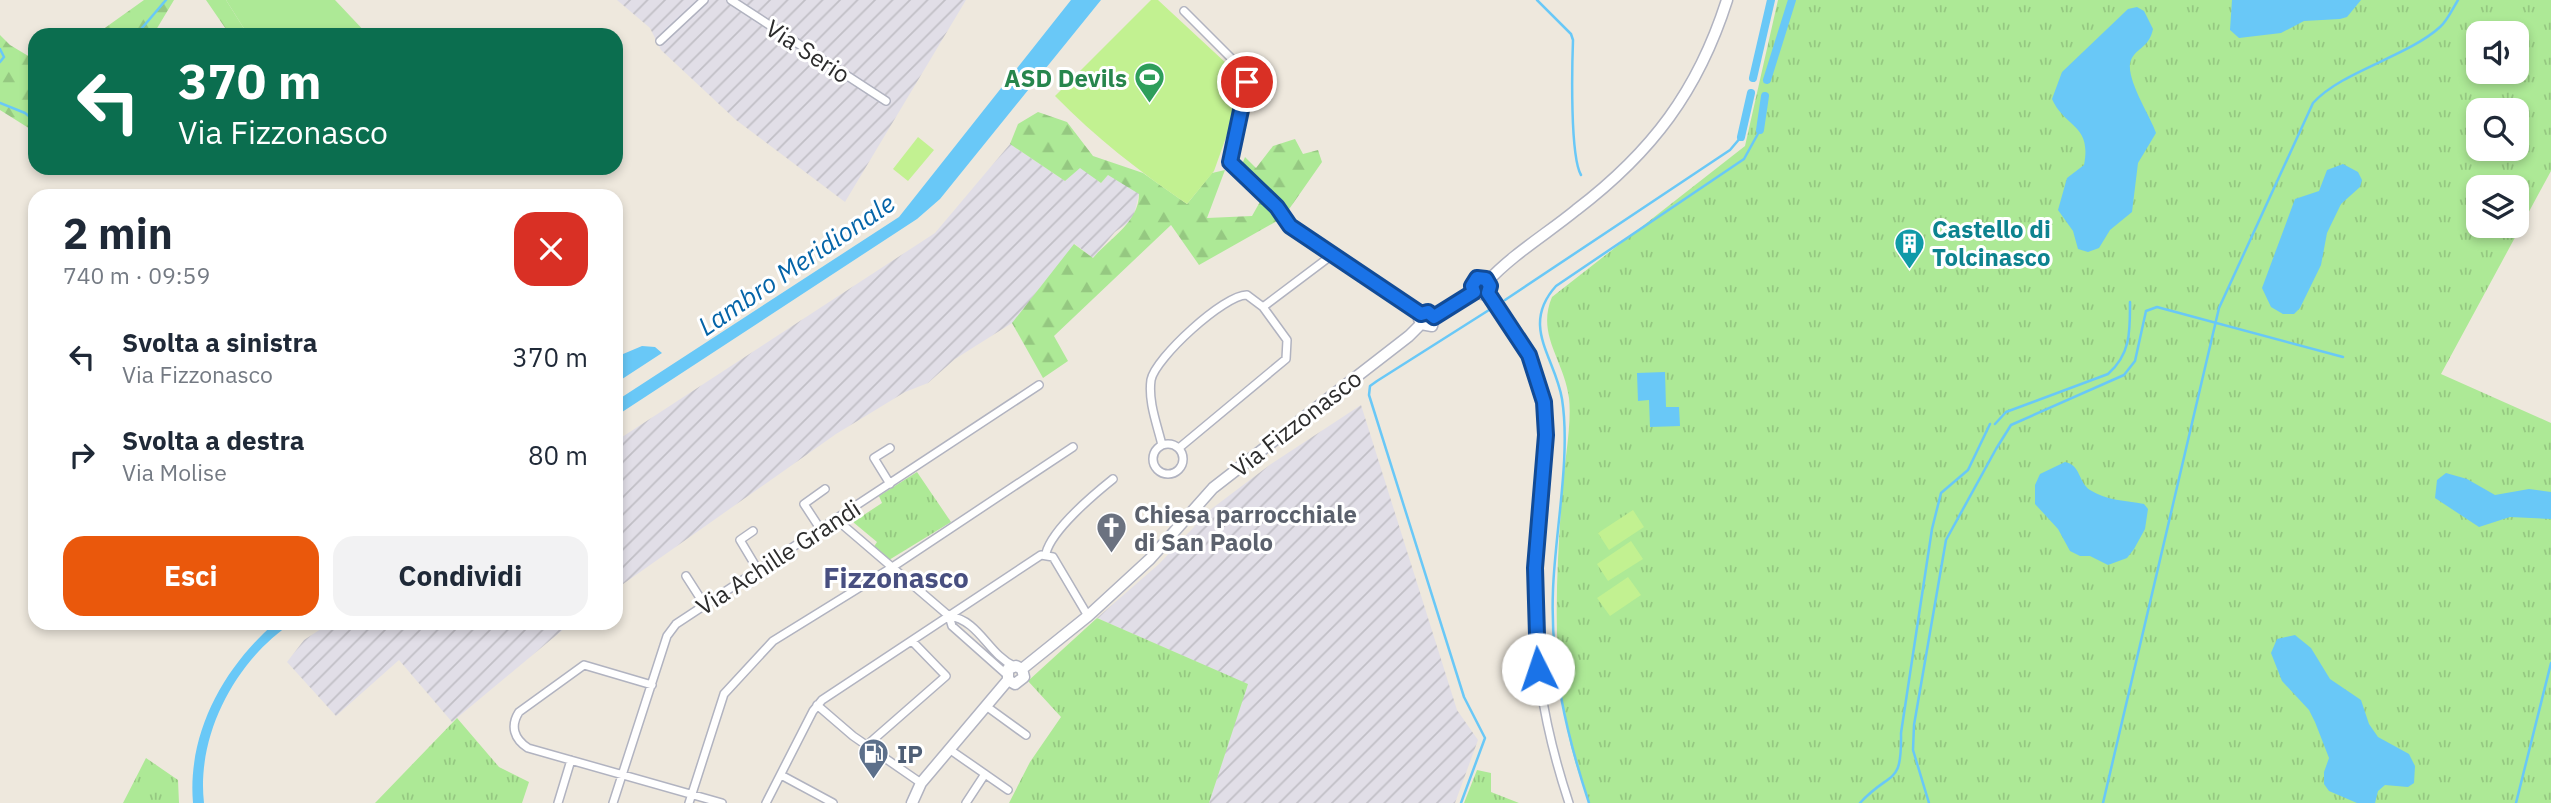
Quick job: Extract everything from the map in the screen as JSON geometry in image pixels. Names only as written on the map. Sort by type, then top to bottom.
[{"type":"main road","points":[[1474,292],[1480,296],[1490,296],[1488,281],[1620,175],[1647,147],[1698,74],[1727,0]]},
{"type":"main road","name":"Via Fizzonasco","points":[[912,803],[921,783],[1012,672],[1088,616],[1150,559],[1213,488],[1390,352],[1421,319],[1432,326],[1434,317],[1474,292],[1472,286],[1477,278],[1488,281]]},
{"type":"street","points":[[660,41],[704,0]]},
{"type":"street","name":"Via Serio","points":[[731,0],[886,101]]},
{"type":"street","points":[[1184,11],[1248,75],[1231,156],[1232,167],[1272,201],[1296,231],[1421,319]]},
{"type":"street","points":[[1263,307],[1332,255]]},
{"type":"street","points":[[1247,295],[1263,307],[1287,340],[1286,359],[1179,448],[1162,445],[1151,395],[1154,370],[1160,360],[1236,297],[1247,295]]},
{"type":"street","points":[[1490,296],[1529,355],[1544,402],[1546,435],[1536,545],[1535,631],[1547,724],[1569,803]]},
{"type":"street","name":"Via Achille Grandi","points":[[613,803],[671,629],[704,604],[837,520],[1039,385]]},
{"type":"street","points":[[1162,445],[1154,453],[1154,464],[1167,474],[1182,465],[1179,448]]},
{"type":"street","points":[[689,803],[720,703],[729,687],[773,641],[891,568],[1073,447]]},
{"type":"street","points":[[890,448],[874,458],[890,484]]},
{"type":"street","points":[[766,803],[817,705],[1046,553],[1048,544],[1113,479]]},
{"type":"street","points":[[821,530],[804,503],[825,489]]},
{"type":"street","points":[[837,520],[949,616],[961,618],[988,641],[996,655],[1012,672]]},
{"type":"street","points":[[753,531],[740,540],[758,570]]},
{"type":"street","points":[[1046,553],[1053,557],[1088,616]]},
{"type":"street","points":[[686,576],[704,604]]},
{"type":"street","points":[[949,616],[952,626],[1012,672]]},
{"type":"street","points":[[866,746],[946,676],[912,641]]},
{"type":"street","points":[[652,685],[584,665],[519,712],[513,723],[514,732],[522,744],[722,803]]},
{"type":"street","points":[[817,705],[866,746],[921,783]]},
{"type":"street","points":[[986,706],[1026,735]]},
{"type":"street","points":[[949,749],[1008,790]]},
{"type":"street","points":[[558,803],[571,760]]},
{"type":"street","points":[[966,803],[985,774]]},
{"type":"street","points":[[781,775],[833,803]]},
{"type":"shaded area","points":[[617,0],[966,0],[845,202],[736,120],[661,50],[650,28]]},
{"type":"shaded area","points":[[1010,144],[1065,181],[1080,167],[1101,183],[1108,175],[1139,193],[1133,219],[1115,232],[1093,258],[1075,244],[1012,323],[955,359],[928,383],[905,392],[836,434],[623,584],[623,436],[935,233]]},
{"type":"shaded area","points":[[1361,405],[1457,710],[1478,740],[1455,803],[1209,803],[1247,684],[1097,618],[1159,564],[1210,510],[1271,464]]},
{"type":"shaded area","points":[[319,630],[563,630],[452,722],[399,660],[336,716],[287,662],[304,640]]},
{"type":"green space","points":[[144,0],[174,0],[157,28],[105,28]]},
{"type":"green space","points":[[206,0],[226,0],[244,28],[225,28]]},
{"type":"green space","points":[[226,0],[335,0],[361,28],[244,28]]},
{"type":"green space","name":"ASD Devils","points":[[1151,0],[1158,0],[1241,77],[1234,115],[1214,171],[1187,204],[1118,153],[1055,96]]},
{"type":"green space","points":[[1778,0],[2551,0],[2551,171],[2529,212],[2529,175],[2466,175],[2466,238],[2515,238],[2441,374],[2551,423],[2551,803],[1590,803],[1576,766],[1567,728],[1558,650],[1558,571],[1570,409],[1566,384],[1547,323],[1552,297],[1745,146]]},
{"type":"green space","points":[[0,35],[28,56],[28,128],[0,110]]},
{"type":"green space","points":[[1038,112],[1067,122],[1093,156],[1143,173],[1187,204],[1212,173],[1225,170],[1207,218],[1252,216],[1261,200],[1277,221],[1199,265],[1171,225],[1054,336],[1068,361],[1043,378],[1012,323],[1074,244],[1093,258],[1123,229],[1134,213],[1139,194],[1108,175],[1101,183],[1080,168],[1065,181],[1010,144],[1018,124]]},
{"type":"green space","points":[[918,137],[934,150],[908,181],[893,169]]},
{"type":"green space","points":[[1295,139],[1303,154],[1318,150],[1322,162],[1285,215],[1241,167],[1245,157],[1256,168],[1273,146]]},
{"type":"green space","points":[[917,472],[951,522],[889,560],[873,548],[877,542],[853,522],[882,503],[879,496]]},
{"type":"green space","points":[[1633,510],[1644,527],[1609,550],[1598,533]]},
{"type":"green space","points":[[1631,541],[1643,559],[1608,581],[1597,564]]},
{"type":"green space","points":[[1628,577],[1641,595],[1610,616],[1597,598]]},
{"type":"green space","points":[[1097,618],[1248,684],[1209,803],[1009,803],[1030,762],[1061,717],[1028,681]]},
{"type":"green space","points":[[457,718],[499,767],[529,782],[522,803],[375,803]]},
{"type":"green space","points":[[146,758],[178,780],[179,803],[123,803]]},
{"type":"green space","points":[[1477,770],[1491,773],[1491,792],[1519,803],[1464,803]]},
{"type":"water","points":[[1071,0],[1101,0],[940,199],[917,219],[623,411],[623,396],[899,217]]},
{"type":"water","points":[[2232,0],[2361,0],[2347,17],[2304,21],[2281,33],[2239,38],[2230,30]]},
{"type":"water","points":[[2137,7],[2144,11],[2153,29],[2149,40],[2131,60],[2131,76],[2156,133],[2138,163],[2132,212],[2110,230],[2099,248],[2088,252],[2078,249],[2073,231],[2058,210],[2067,178],[2084,165],[2084,141],[2052,99],[2062,72],[2128,9]]},
{"type":"water","points":[[2343,164],[2358,172],[2362,180],[2360,187],[2341,204],[2327,233],[2321,265],[2300,308],[2294,314],[2283,314],[2271,307],[2262,288],[2295,199],[2319,191],[2327,170]]},
{"type":"water","points":[[642,346],[655,347],[662,353],[623,378],[623,354]]},
{"type":"water","points":[[1665,372],[1666,407],[1679,407],[1680,426],[1650,427],[1649,400],[1638,401],[1637,373]]},
{"type":"water","points":[[2065,462],[2077,470],[2086,487],[2096,494],[2144,504],[2148,509],[2145,529],[2127,558],[2108,565],[2090,556],[2080,556],[2070,551],[2058,529],[2035,504],[2035,485],[2040,474]]},
{"type":"water","points":[[2446,473],[2467,479],[2495,495],[2529,489],[2551,492],[2551,519],[2510,517],[2479,527],[2435,498],[2437,480]]},
{"type":"water","points":[[268,630],[283,630],[254,657],[237,678],[224,701],[206,751],[204,803],[193,803],[196,752],[203,727],[225,681]]},
{"type":"water","points":[[2295,635],[2311,648],[2330,679],[2361,700],[2369,724],[2378,737],[2409,754],[2415,766],[2414,783],[2408,787],[2385,785],[2378,791],[2375,803],[2357,803],[2329,791],[2324,784],[2324,772],[2329,758],[2315,722],[2309,710],[2282,681],[2271,653],[2277,639]]},
{"type":"waterway","points":[[142,28],[166,0]]},
{"type":"waterway","points":[[1537,0],[1571,34],[1573,40],[1573,131],[1577,165],[1581,175]]},
{"type":"waterway","points":[[1753,78],[1771,0]]},
{"type":"waterway","points":[[1767,80],[1792,0]]},
{"type":"waterway","points":[[2103,803],[2219,308],[2313,103],[2340,82],[2426,38],[2443,24],[2458,0]]},
{"type":"waterway","points":[[0,49],[4,57],[0,62]]},
{"type":"waterway","points":[[1741,137],[1751,93]]},
{"type":"waterway","points":[[1760,130],[1765,96]]},
{"type":"waterway","points":[[0,103],[28,115]]},
{"type":"waterway","points":[[1589,803],[1561,698],[1554,645],[1554,567],[1565,445],[1562,399],[1543,342],[1541,315],[1556,286],[1744,159],[1760,130]]},
{"type":"waterway","points":[[1505,300],[1730,150],[1741,137]]},
{"type":"waterway","points":[[1995,424],[2006,412],[2108,374],[2121,358],[2128,341],[2130,302]]},
{"type":"waterway","points":[[1929,803],[1913,750],[1914,725],[1946,540],[2011,425],[2124,375],[2135,361],[2146,311],[2157,307],[2343,357]]},
{"type":"waterway","points":[[1461,803],[1485,738],[1464,697],[1369,395],[1370,386],[1377,381],[1489,310]]},
{"type":"waterway","points":[[1860,803],[1897,770],[1932,529],[1941,493],[1968,470],[1990,424]]},
{"type":"waterway","points":[[2516,803],[2551,663]]},
{"type":"place","name":"ASD Devils","points":[[1150,105]]},
{"type":"place","name":"Castello di Tolcinasco","points":[[1909,270]]},
{"type":"place","name":"Chiesa parrocchiale di San Paolo","points":[[1111,555]]},
{"type":"place","name":"IP","points":[[874,781]]},
{"type":"district","name":"Fizzonasco","points":[[896,577]]},
{"type":"route","points":[[1247,82],[1230,162],[1236,171],[1266,195],[1290,226],[1421,314],[1428,312],[1434,317],[1474,292],[1472,286],[1477,278],[1486,279],[1490,283],[1488,293],[1529,355],[1542,387],[1546,418],[1535,568],[1534,608],[1538,669]]},
{"type":"water label","name":"Lambro Meridionale","points":[[796,264]]}]
